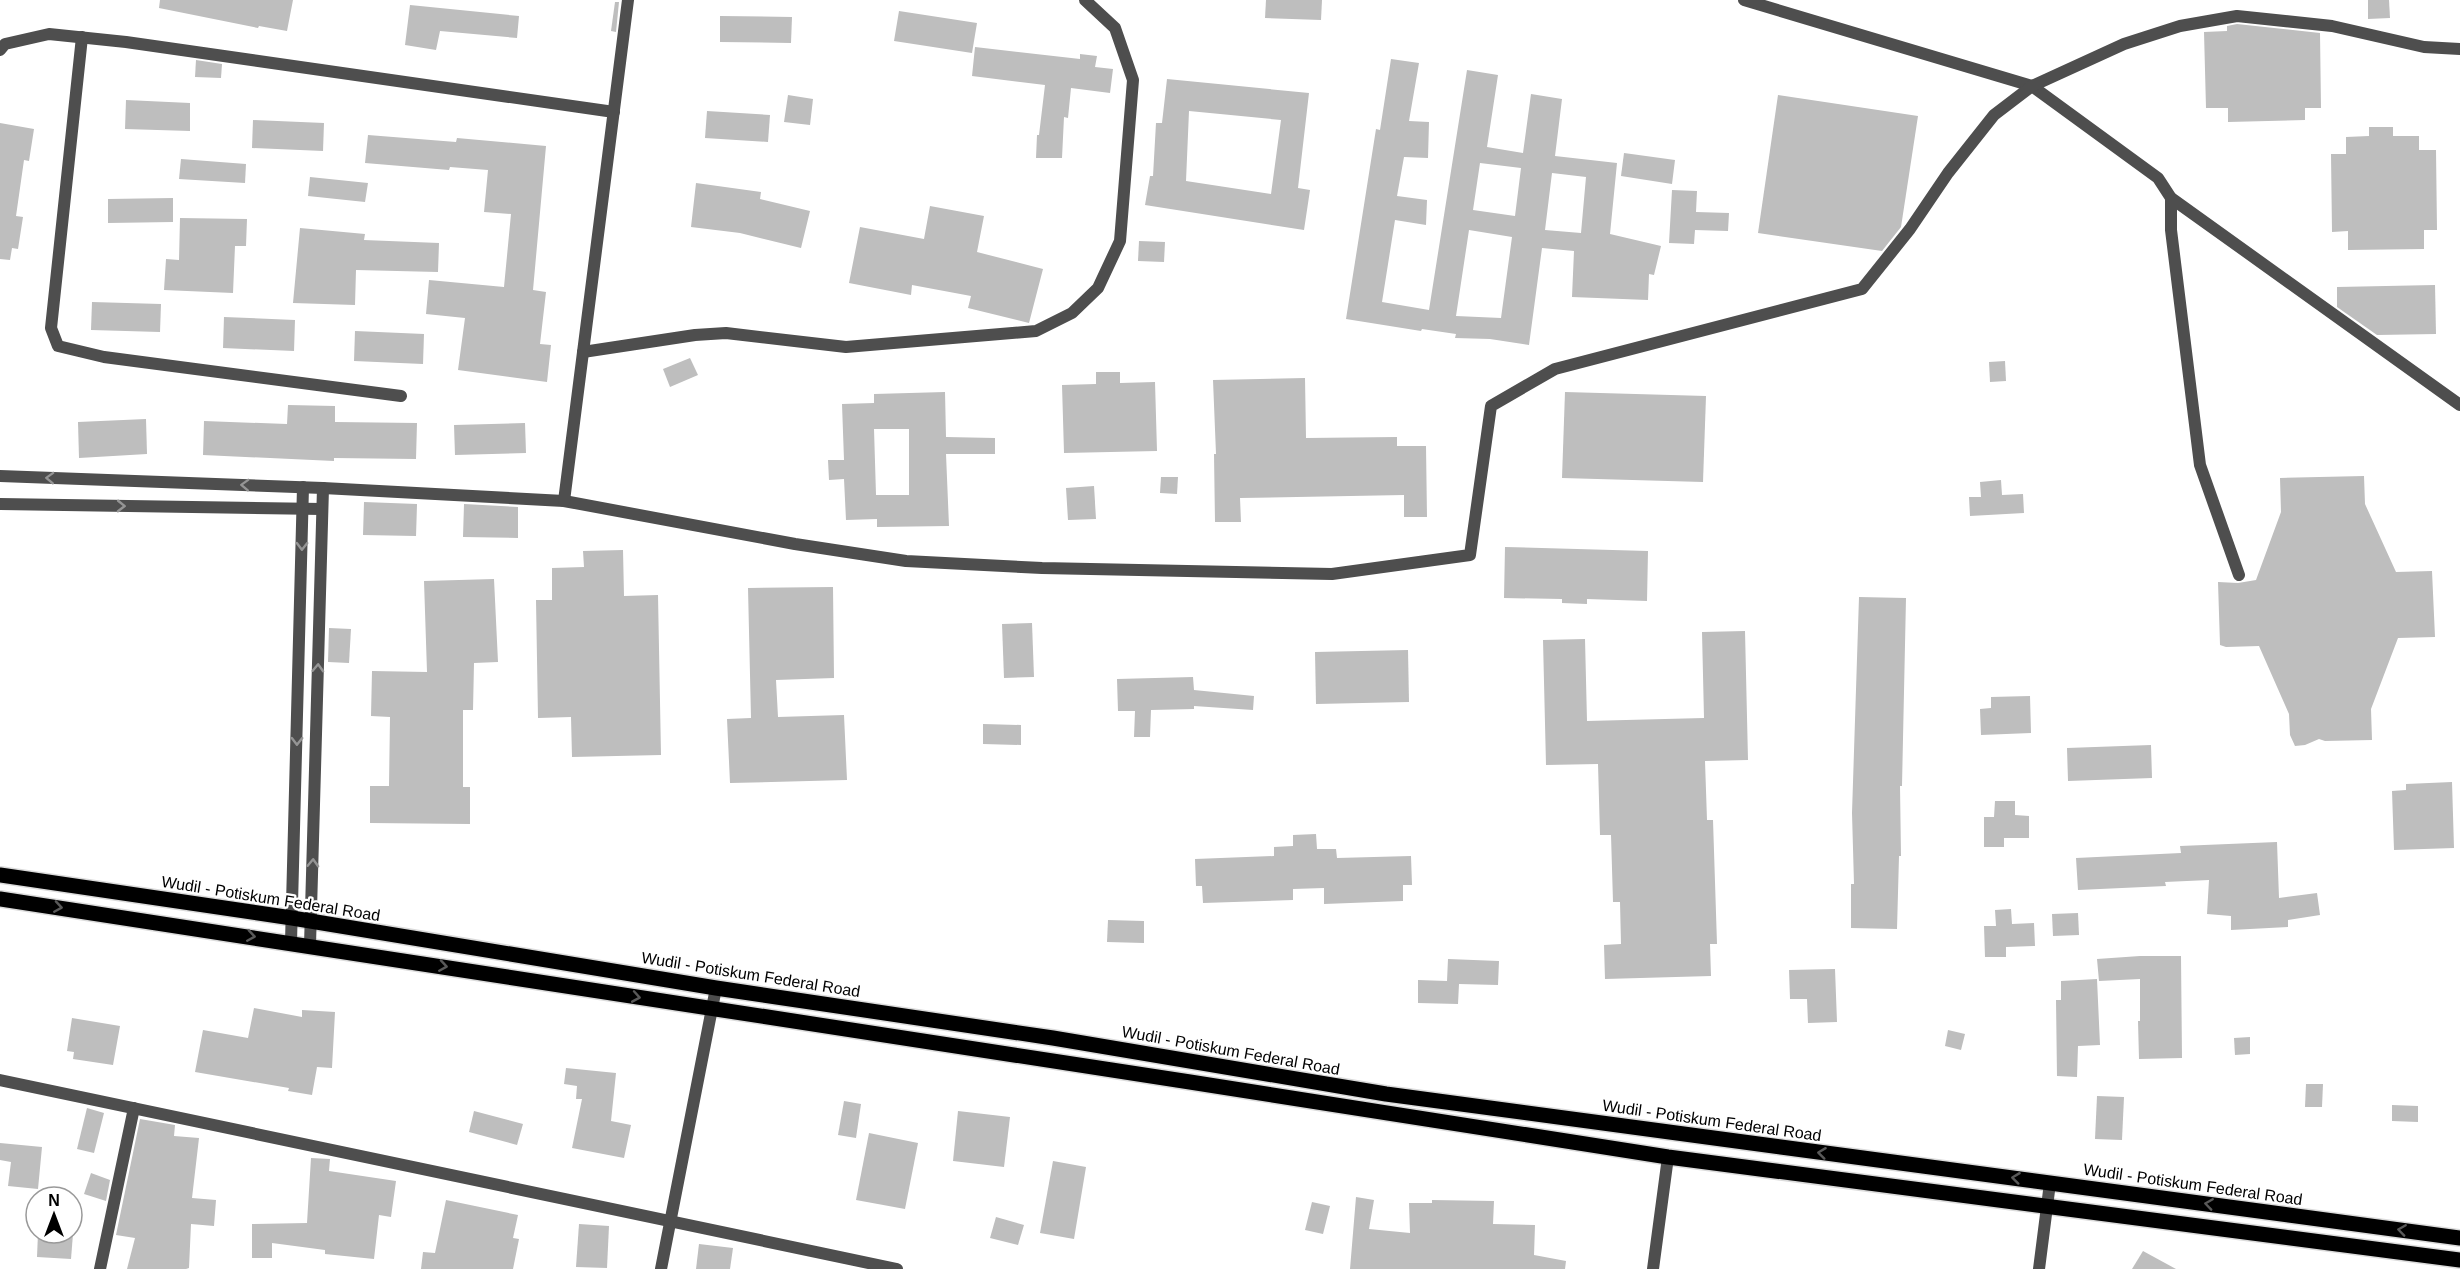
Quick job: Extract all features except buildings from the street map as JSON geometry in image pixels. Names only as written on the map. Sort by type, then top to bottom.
[{"type":"main road","name":"Wudil - Potiskum Federal Road","points":[[0,874],[292,918],[716,988],[1053,1038],[1386,1094],[2460,1238]]},
{"type":"main road","points":[[0,899],[291,942],[712,1010],[1633,1152],[2460,1260]]},
{"type":"main road","points":[[1633,1152],[1636,1129]]},
{"type":"street","points":[[564,501],[628,0]]},
{"type":"street","points":[[583,351],[695,335],[726,333],[858,346],[1036,332],[1072,313],[1098,288],[1120,241],[1133,80],[1115,28],[1085,0]]},
{"type":"street","points":[[1744,0],[2032,86],[2158,178],[2170,198],[2460,405]]},
{"type":"street","points":[[0,476],[303,487],[564,501],[795,544],[906,561],[1042,568],[1332,574],[1470,555],[1491,406],[1555,369],[1862,289],[1910,229],[1948,173],[1994,115],[2032,86],[2124,44],[2180,26],[2237,16],[2332,26],[2424,47],[2460,49]]},
{"type":"street","points":[[0,50],[5,44],[49,34],[82,37],[614,112]]},
{"type":"street","points":[[82,37],[51,328],[58,345],[104,357],[401,396]]},
{"type":"street","points":[[2170,198],[2170,230],[2199,465],[2239,575]]},
{"type":"street","points":[[291,942],[303,487]]},
{"type":"street","points":[[310,945],[323,488]]},
{"type":"street","points":[[0,504],[322,509]]},
{"type":"street","points":[[661,1269],[716,988]]},
{"type":"street","points":[[0,1080],[897,1269]]},
{"type":"street","points":[[100,1269],[134,1108]]},
{"type":"street","points":[[1653,1269],[1668,1157]]},
{"type":"street","points":[[2039,1269],[2050,1183]]}]
